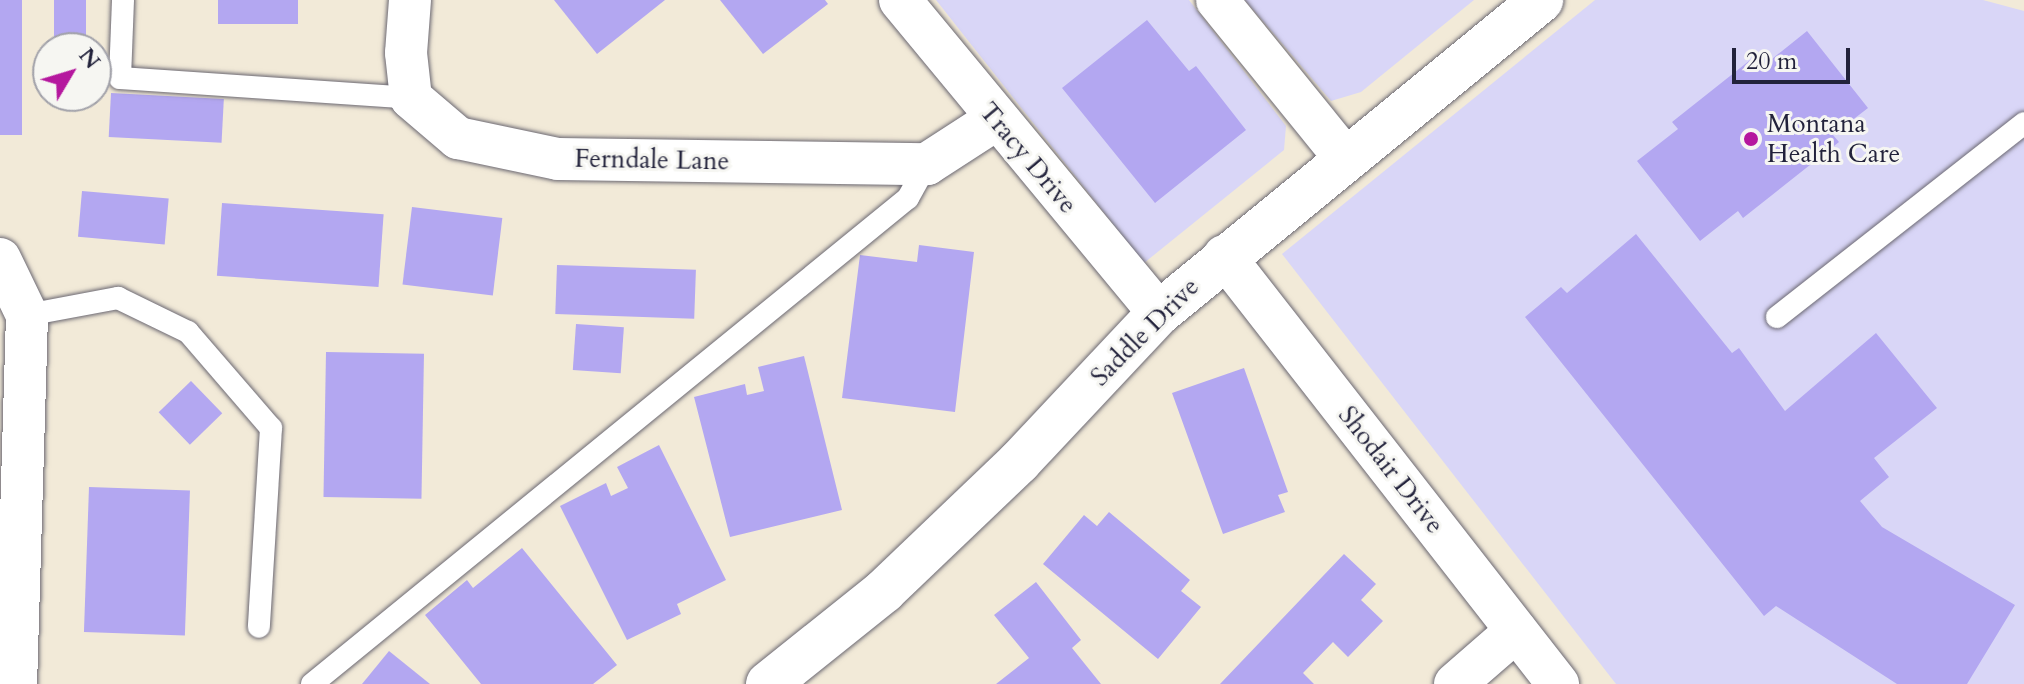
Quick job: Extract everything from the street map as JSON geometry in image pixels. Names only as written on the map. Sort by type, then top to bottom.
[{"type":"street","points":[[410,0],[406,53],[411,98]]},
{"type":"street","name":"Tracy Drive","points":[[900,0],[995,120],[1159,313]]},
{"type":"street","points":[[1217,0],[1345,158]]},
{"type":"street","name":"Saddle Drive","points":[[768,684],[896,580],[1019,462],[1159,313],[1224,256],[1537,1]]},
{"type":"street","name":"Ferndale Lane","points":[[411,98],[458,138],[558,159],[927,164]]},
{"type":"street","points":[[927,164],[995,120]]},
{"type":"street","name":"Shodair Drive","points":[[1224,256],[1558,684]]},
{"type":"street","points":[[0,259],[27,315],[16,684]]},
{"type":"street","points":[[1455,684],[1516,631]]},
{"type":"lane","points":[[123,0],[120,78],[411,98]]},
{"type":"lane","points":[[1777,317],[2024,123]]},
{"type":"lane","points":[[312,684],[908,198],[927,164]]},
{"type":"lane","points":[[27,315],[118,298],[188,332],[271,428],[259,627]]},
{"type":"shaded area","points":[[936,0],[1189,0],[1286,126],[1284,150],[1144,263]]},
{"type":"shaded area","points":[[1245,0],[1474,0],[1361,92],[1331,101]]},
{"type":"shaded area","points":[[1595,0],[1983,0],[2024,11],[2024,684],[1616,684],[1282,254]]},
{"type":"building","points":[[0,0],[22,0],[22,135],[0,135]]},
{"type":"building","points":[[54,0],[86,0],[86,32],[54,32]]},
{"type":"building","points":[[218,0],[298,0],[298,24],[218,24]]},
{"type":"building","points":[[554,0],[665,0],[597,54]]},
{"type":"building","points":[[720,0],[825,0],[828,4],[763,54]]},
{"type":"building","points":[[1147,20],[1189,71],[1196,66],[1246,130],[1155,203],[1062,88]]},
{"type":"building","name":"Montana Health Care","points":[[1807,31],[1868,108],[1833,135],[1839,142],[1743,218],[1738,211],[1700,241],[1637,161],[1678,129],[1672,122],[1754,57],[1762,67]]},
{"type":"building","points":[[112,93],[224,99],[222,143],[109,137]]},
{"type":"building","points":[[82,191],[169,199],[165,244],[78,237]]},
{"type":"building","points":[[222,203],[384,214],[379,287],[217,276]]},
{"type":"building","points":[[412,207],[502,218],[493,296],[402,284]]},
{"type":"building","points":[[1636,234],[1732,353],[1739,348],[1785,411],[1876,333],[1937,408],[1874,458],[1889,477],[1860,501],[1882,527],[2015,605],[1967,684],[1897,684],[1776,606],[1764,616],[1525,317],[1561,287],[1567,293]]},
{"type":"building","points":[[919,245],[974,252],[955,412],[842,398],[860,255],[917,262]]},
{"type":"building","points":[[557,265],[696,270],[694,319],[555,314]]},
{"type":"building","points":[[576,324],[624,327],[621,373],[573,370]]},
{"type":"building","points":[[326,352],[424,354],[421,499],[323,497]]},
{"type":"building","points":[[804,356],[842,510],[730,537],[694,397],[745,384],[747,395],[764,391],[758,367]]},
{"type":"building","points":[[1244,368],[1288,492],[1278,495],[1285,512],[1223,534],[1172,393]]},
{"type":"building","points":[[191,381],[222,413],[190,445],[159,412]]},
{"type":"building","points":[[659,445],[726,580],[677,604],[681,614],[627,640],[560,506],[606,483],[611,496],[628,488],[617,467]]},
{"type":"building","points":[[89,487],[190,491],[185,635],[84,632]]},
{"type":"building","points":[[1109,512],[1190,580],[1181,591],[1201,607],[1158,659],[1043,564],[1084,515],[1097,526]]},
{"type":"building","points":[[522,548],[617,665],[593,684],[481,684],[425,615],[467,580],[473,588]]},
{"type":"building","points":[[1344,554],[1376,584],[1361,600],[1383,621],[1348,657],[1333,642],[1303,673],[1314,684],[1220,684]]},
{"type":"building","points":[[1036,582],[1081,640],[1072,648],[1101,684],[996,684],[1029,658],[994,615]]},
{"type":"building","points":[[389,651],[430,684],[362,684]]},
{"type":"place","name":"Montana Health Care","points":[[1751,139]]}]
